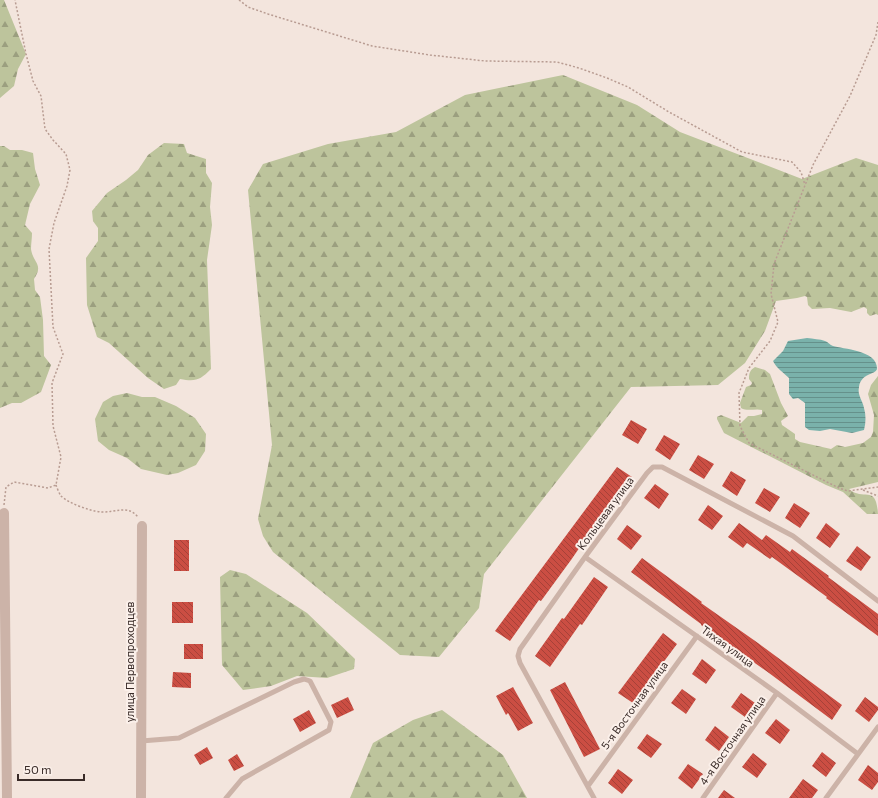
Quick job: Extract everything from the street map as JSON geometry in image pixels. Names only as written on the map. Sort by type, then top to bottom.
[{"type":"street","points":[[4,513],[7,798]]},
{"type":"street","name":"улица Первопроходцев","points":[[141,798],[142,526]]},
{"type":"lane","name":"Кольцевая улица","points":[[594,798],[520,663],[518,656],[520,648],[585,557],[653,467],[662,467],[793,536],[878,601]]},
{"type":"lane","name":"Тихая улица","points":[[585,557],[777,693],[858,754]]},
{"type":"lane","name":"5-я Восточная улица","points":[[588,786],[697,636]]},
{"type":"lane","points":[[141,741],[179,738],[294,682],[304,679],[310,681],[331,722],[329,730],[242,779],[226,798]]},
{"type":"lane","name":"4-я Восточная улица","points":[[703,798],[777,693]]},
{"type":"lane","points":[[826,798],[878,727]]},
{"type":"path","points":[[15,0],[33,81],[41,96],[45,129],[66,154],[70,170],[67,186],[54,223],[49,249],[52,327],[63,354],[52,383],[53,426],[60,457],[56,485],[61,495],[70,503],[100,512],[124,510],[132,511],[138,516],[142,526]]},
{"type":"path","points":[[239,0],[248,6],[268,14],[372,46],[430,55],[485,61],[519,63],[557,62],[580,68],[628,87],[669,112],[742,152],[792,162],[802,172],[805,185]]},
{"type":"path","points":[[878,22],[876,35],[850,96],[813,165],[774,264],[772,294],[778,322],[770,341],[749,368],[739,393],[740,426],[749,443],[839,488],[848,491],[878,487]]},
{"type":"path","points":[[4,513],[6,487],[14,482],[48,488],[56,485]]},
{"type":"path","points":[[862,490],[878,496]]},
{"type":"green space","points":[[0,0],[4,0],[26,54],[18,69],[14,86],[0,98]]},
{"type":"green space","points":[[563,75],[637,105],[680,132],[802,179],[856,158],[878,165],[878,315],[876,314],[870,316],[867,313],[867,309],[864,307],[851,312],[830,308],[812,309],[808,305],[807,297],[805,296],[776,301],[765,331],[745,363],[718,385],[631,387],[484,574],[479,608],[439,657],[400,655],[273,552],[263,536],[258,519],[272,445],[248,190],[263,164],[328,144],[396,132],[465,95]]},
{"type":"green space","points":[[164,143],[184,144],[187,153],[206,159],[206,173],[212,183],[210,207],[212,225],[207,260],[211,369],[201,378],[194,380],[180,379],[176,385],[164,389],[148,378],[109,343],[97,337],[87,305],[86,258],[98,241],[98,228],[93,221],[92,211],[107,193],[138,170],[148,155]]},
{"type":"green space","points":[[0,146],[4,146],[10,150],[22,150],[33,153],[35,169],[40,185],[30,204],[25,225],[32,233],[31,249],[38,267],[37,274],[34,279],[35,290],[40,297],[43,320],[44,356],[51,365],[41,392],[21,403],[12,403],[0,408]]},
{"type":"green space","points":[[755,367],[765,370],[770,374],[781,403],[788,416],[781,421],[782,425],[795,434],[795,439],[800,442],[831,449],[837,445],[845,447],[863,443],[871,437],[873,432],[874,415],[868,394],[871,385],[878,376],[878,482],[849,489],[854,493],[872,496],[877,505],[878,514],[867,514],[843,492],[826,485],[724,433],[717,419],[717,417],[721,415],[741,423],[748,416],[762,414],[762,410],[746,410],[741,408],[740,403],[746,387],[752,383],[749,379],[749,375]]},
{"type":"green space","points":[[127,393],[142,397],[155,397],[176,406],[195,418],[206,434],[205,451],[196,465],[178,473],[167,475],[141,469],[127,458],[109,450],[98,441],[95,419],[103,402],[113,396]]},
{"type":"green space","points":[[230,570],[246,574],[307,613],[355,659],[354,669],[327,678],[297,676],[271,686],[243,690],[222,665],[220,577]]},
{"type":"green space","points":[[442,710],[503,755],[527,798],[350,798],[373,743],[413,720]]},
{"type":"water","points":[[807,338],[823,340],[833,346],[866,354],[876,363],[876,371],[862,379],[859,387],[859,393],[865,413],[864,430],[852,433],[830,429],[820,431],[809,430],[805,427],[805,403],[798,398],[793,399],[789,394],[789,378],[773,361],[783,351],[788,341]]},
{"type":"building","points":[[631,420],[647,429],[638,444],[622,435]]},
{"type":"building","points":[[664,435],[680,444],[670,460],[655,450]]},
{"type":"building","points":[[698,455],[714,464],[704,479],[689,470]]},
{"type":"building","points":[[617,467],[632,477],[603,516],[602,515],[541,601],[539,600],[510,641],[495,631]]},
{"type":"building","points":[[731,471],[746,480],[737,496],[722,486]]},
{"type":"building","points":[[655,484],[669,494],[659,509],[644,498]]},
{"type":"building","points":[[764,488],[780,497],[770,512],[755,503]]},
{"type":"building","points":[[794,503],[810,513],[800,528],[785,518]]},
{"type":"building","points":[[708,505],[723,516],[712,530],[698,520]]},
{"type":"building","points":[[739,523],[762,540],[766,535],[790,552],[792,549],[878,614],[878,636],[772,557],[770,559],[747,543],[743,548],[728,537]]},
{"type":"building","points":[[826,523],[840,534],[830,548],[816,538]]},
{"type":"building","points":[[627,525],[642,536],[631,550],[617,539]]},
{"type":"building","points":[[174,540],[189,540],[189,571],[174,571]]},
{"type":"building","points":[[857,546],[871,557],[861,571],[846,561]]},
{"type":"building","points":[[642,558],[702,602],[701,603],[842,705],[832,720],[631,572]]},
{"type":"building","points":[[594,577],[608,587],[582,625],[580,624],[550,667],[535,656]]},
{"type":"building","points":[[172,602],[193,602],[193,623],[172,623]]},
{"type":"building","points":[[663,633],[677,644],[633,703],[618,693]]},
{"type":"building","points":[[184,644],[203,644],[203,659],[184,659]]},
{"type":"building","points":[[702,659],[716,670],[706,684],[692,674]]},
{"type":"building","points":[[173,672],[191,673],[191,688],[172,687]]},
{"type":"building","points":[[565,682],[600,749],[584,757],[550,690]]},
{"type":"building","points":[[513,687],[533,723],[518,731],[508,713],[506,715],[496,696]]},
{"type":"building","points":[[682,689],[696,699],[686,714],[671,703]]},
{"type":"building","points":[[741,693],[755,703],[745,717],[731,707]]},
{"type":"building","points":[[348,697],[354,710],[337,718],[331,705]]},
{"type":"building","points":[[865,697],[878,707],[878,710],[869,722],[855,711]]},
{"type":"building","points":[[309,710],[316,723],[300,732],[293,719]]},
{"type":"building","points":[[776,719],[790,730],[780,744],[765,733]]},
{"type":"building","points":[[715,726],[729,737],[719,751],[705,740]]},
{"type":"building","points":[[647,734],[662,744],[651,758],[637,748]]},
{"type":"building","points":[[207,747],[213,758],[200,765],[194,755]]},
{"type":"building","points":[[822,752],[836,763],[826,777],[812,766]]},
{"type":"building","points":[[753,753],[767,764],[757,778],[742,767]]},
{"type":"building","points":[[237,754],[244,766],[234,771],[228,760]]},
{"type":"building","points":[[688,764],[703,774],[692,789],[678,778]]},
{"type":"building","points":[[868,765],[878,773],[878,782],[872,790],[858,780]]},
{"type":"building","points":[[618,769],[633,780],[622,794],[608,783]]},
{"type":"building","points":[[803,779],[818,790],[812,798],[789,798]]},
{"type":"building","points":[[724,790],[735,798],[718,798]]}]
